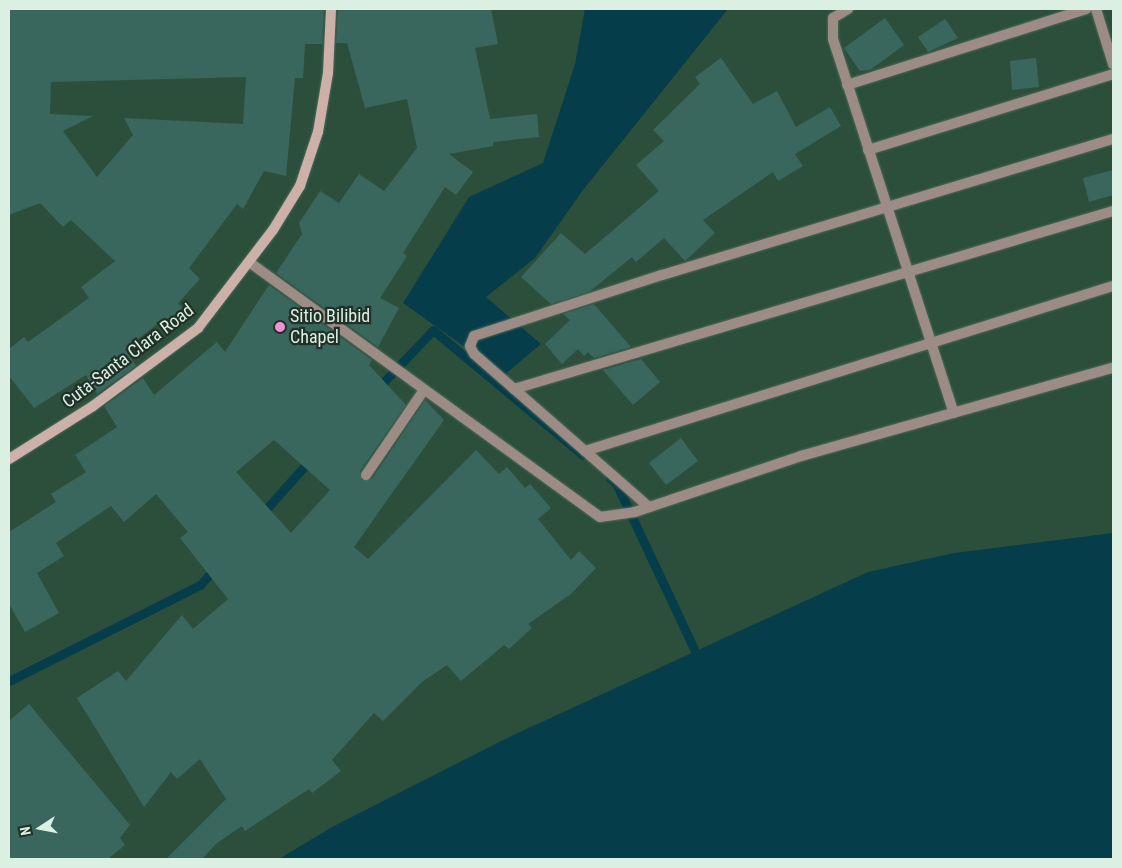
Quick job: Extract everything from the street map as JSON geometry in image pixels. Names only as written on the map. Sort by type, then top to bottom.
[{"type":"street","name":"Cuta-Santa Clara Road","points":[[9,459],[93,406],[198,328],[249,262],[300,186],[318,132],[328,73],[331,9]]},
{"type":"street","points":[[848,9],[833,18],[831,27],[847,85],[954,413]]},
{"type":"street","points":[[847,85],[1086,9]]},
{"type":"street","points":[[1096,9],[1113,64]]},
{"type":"street","points":[[868,150],[1113,74]]},
{"type":"street","points":[[649,507],[474,354],[470,346],[474,336],[1113,139]]},
{"type":"street","points":[[514,389],[1113,212]]},
{"type":"street","points":[[249,262],[593,512],[610,518],[635,512],[801,456],[1113,368]]},
{"type":"street","points":[[585,451],[931,341],[1113,286]]},
{"type":"street","points":[[366,476],[424,390]]},
{"type":"water","points":[[585,9],[728,9],[583,190],[535,258],[486,297],[541,344],[504,375],[403,303],[469,197],[543,163],[575,64]]},
{"type":"water","points":[[1113,533],[1113,859],[279,859],[332,827],[505,739],[868,572],[954,553]]},
{"type":"building","points":[[9,9],[324,9],[322,44],[305,44],[303,78],[295,78],[286,176],[264,171],[243,209],[237,204],[189,268],[200,279],[178,303],[182,308],[163,326],[160,322],[125,349],[136,366],[97,394],[86,375],[34,408],[9,376],[9,349],[24,337],[28,342],[89,298],[81,287],[115,261],[71,220],[63,227],[40,203],[9,215]],"holes":[[[246,77],[243,124],[124,118],[133,135],[97,177],[63,131],[93,116],[50,114],[51,82]]]},
{"type":"building","points":[[338,9],[491,9],[498,44],[475,48],[490,119],[537,114],[539,137],[493,142],[493,146],[449,154],[473,172],[456,195],[445,187],[403,253],[407,256],[380,298],[399,308],[378,347],[276,273],[302,234],[299,223],[320,191],[339,203],[359,174],[384,191],[417,148],[407,99],[365,108],[347,43],[336,43]]},
{"type":"building","points":[[885,18],[904,45],[870,70],[860,71],[844,48]]},
{"type":"building","points":[[945,19],[958,38],[928,52],[918,37]]},
{"type":"building","points":[[721,58],[753,104],[777,91],[796,127],[830,107],[841,126],[795,154],[803,166],[778,181],[773,172],[703,220],[715,233],[685,261],[664,238],[636,262],[632,257],[589,292],[551,304],[521,277],[561,233],[585,254],[659,191],[636,165],[664,141],[653,130],[700,84],[695,77]]},
{"type":"building","points":[[1036,58],[1039,87],[1012,90],[1010,61]]},
{"type":"building","points":[[1113,170],[1113,195],[1089,202],[1083,178]]},
{"type":"building","points":[[269,285],[372,360],[369,365],[406,405],[360,471],[362,480],[372,479],[425,400],[444,420],[354,547],[368,559],[476,450],[499,474],[507,467],[525,488],[530,484],[551,508],[538,519],[571,560],[579,551],[596,568],[571,594],[528,624],[532,628],[509,649],[504,645],[461,681],[447,665],[422,682],[383,721],[374,713],[332,760],[341,771],[312,793],[309,789],[245,831],[242,826],[217,843],[202,859],[166,859],[226,799],[200,759],[177,779],[171,772],[144,807],[77,698],[118,671],[126,681],[182,615],[193,629],[228,599],[180,538],[188,532],[156,494],[124,522],[111,506],[56,543],[64,556],[37,573],[59,613],[25,632],[9,604],[9,532],[56,502],[51,494],[86,472],[75,455],[117,427],[104,406],[143,378],[154,395],[217,342],[225,352]],"holes":[[[274,440],[330,490],[291,533],[236,472]]]},
{"type":"building","points":[[594,304],[631,347],[594,358],[588,352],[584,356],[578,349],[562,364],[545,344],[570,320],[563,314]]},
{"type":"building","points":[[641,359],[660,382],[633,405],[603,370]]},
{"type":"building","points":[[681,438],[698,461],[666,485],[649,463]]},
{"type":"building","points":[[29,704],[130,825],[120,838],[125,845],[108,859],[9,859],[9,721]]},
{"type":"waterway","points":[[377,389],[433,330],[583,455]]},
{"type":"waterway","points":[[260,516],[311,459]]},
{"type":"waterway","points":[[610,478],[616,483],[695,651]]},
{"type":"waterway","points":[[9,681],[200,585],[217,566]]},
{"type":"place","name":"Sitio Bilibid Chapel","points":[[280,327]]}]
